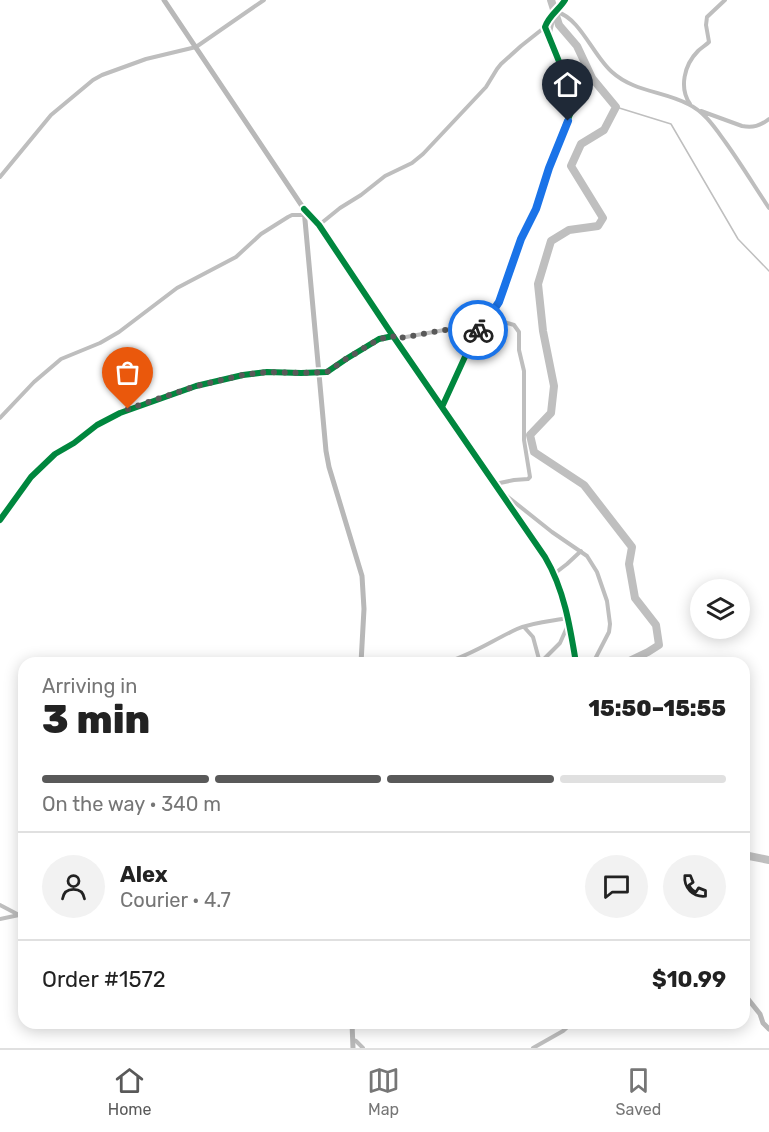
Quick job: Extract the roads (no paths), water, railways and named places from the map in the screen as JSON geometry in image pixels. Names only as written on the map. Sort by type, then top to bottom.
[{"type":"main road","points":[[164,0],[305,212],[319,225],[394,338],[541,550],[554,574],[563,599],[569,619],[575,657]]},
{"type":"main road","points":[[305,212],[325,443],[329,466],[362,576],[364,609],[361,657]]},
{"type":"main road","points":[[750,1002],[769,1029]]},
{"type":"main road","points":[[352,1029],[353,1048]]},
{"type":"street","points":[[0,177],[51,115],[93,80],[146,59],[196,47],[264,0]]},
{"type":"street","points":[[319,225],[385,176],[423,154],[486,87],[497,69],[545,27],[566,0]]},
{"type":"street","points":[[691,105],[685,95],[684,79],[690,61],[709,42],[707,17],[725,0]]},
{"type":"street","points":[[549,38],[553,14]]},
{"type":"street","points":[[553,14],[567,16],[586,36],[604,65],[619,78],[742,126],[749,127],[769,119]]},
{"type":"street","points":[[442,407],[465,356],[499,302],[573,105],[573,98],[563,68],[545,27]]},
{"type":"street","points":[[698,109],[714,125],[769,208]]},
{"type":"street","points":[[0,418],[34,382],[64,357],[95,345],[119,332],[177,288],[236,257],[261,234],[288,217],[305,212]]},
{"type":"street","points":[[491,314],[514,325],[519,332],[519,350],[524,378],[524,440],[530,477],[495,484]]},
{"type":"street","points":[[0,519],[31,477],[56,454],[97,425],[120,413],[196,386],[243,375],[267,372],[319,373],[329,371],[379,339],[450,329],[480,330]]},
{"type":"street","points":[[501,493],[580,551],[590,560],[597,572],[605,593],[610,619],[609,632],[596,657]]},
{"type":"street","points":[[554,574],[580,551]]},
{"type":"street","points":[[463,657],[524,627],[569,619],[562,640],[546,657]]},
{"type":"street","points":[[524,627],[533,638],[538,657]]},
{"type":"street","points":[[0,905],[18,914]]},
{"type":"street","points":[[0,919],[18,916]]},
{"type":"street","points":[[532,1048],[565,1029]]},
{"type":"street","points":[[353,1040],[363,1048]]},
{"type":"waterway","points":[[551,0],[559,25],[577,46],[592,78],[616,107],[604,130],[581,144],[571,166],[603,218],[598,226],[569,230],[551,241],[538,284],[543,331],[554,386],[551,413],[530,435],[534,452],[584,485],[632,547],[629,564],[635,598],[656,625],[659,645],[638,657]]},
{"type":"waterway","points":[[616,107],[671,124],[738,239],[769,271]]},
{"type":"waterway","points":[[750,856],[769,860]]}]
